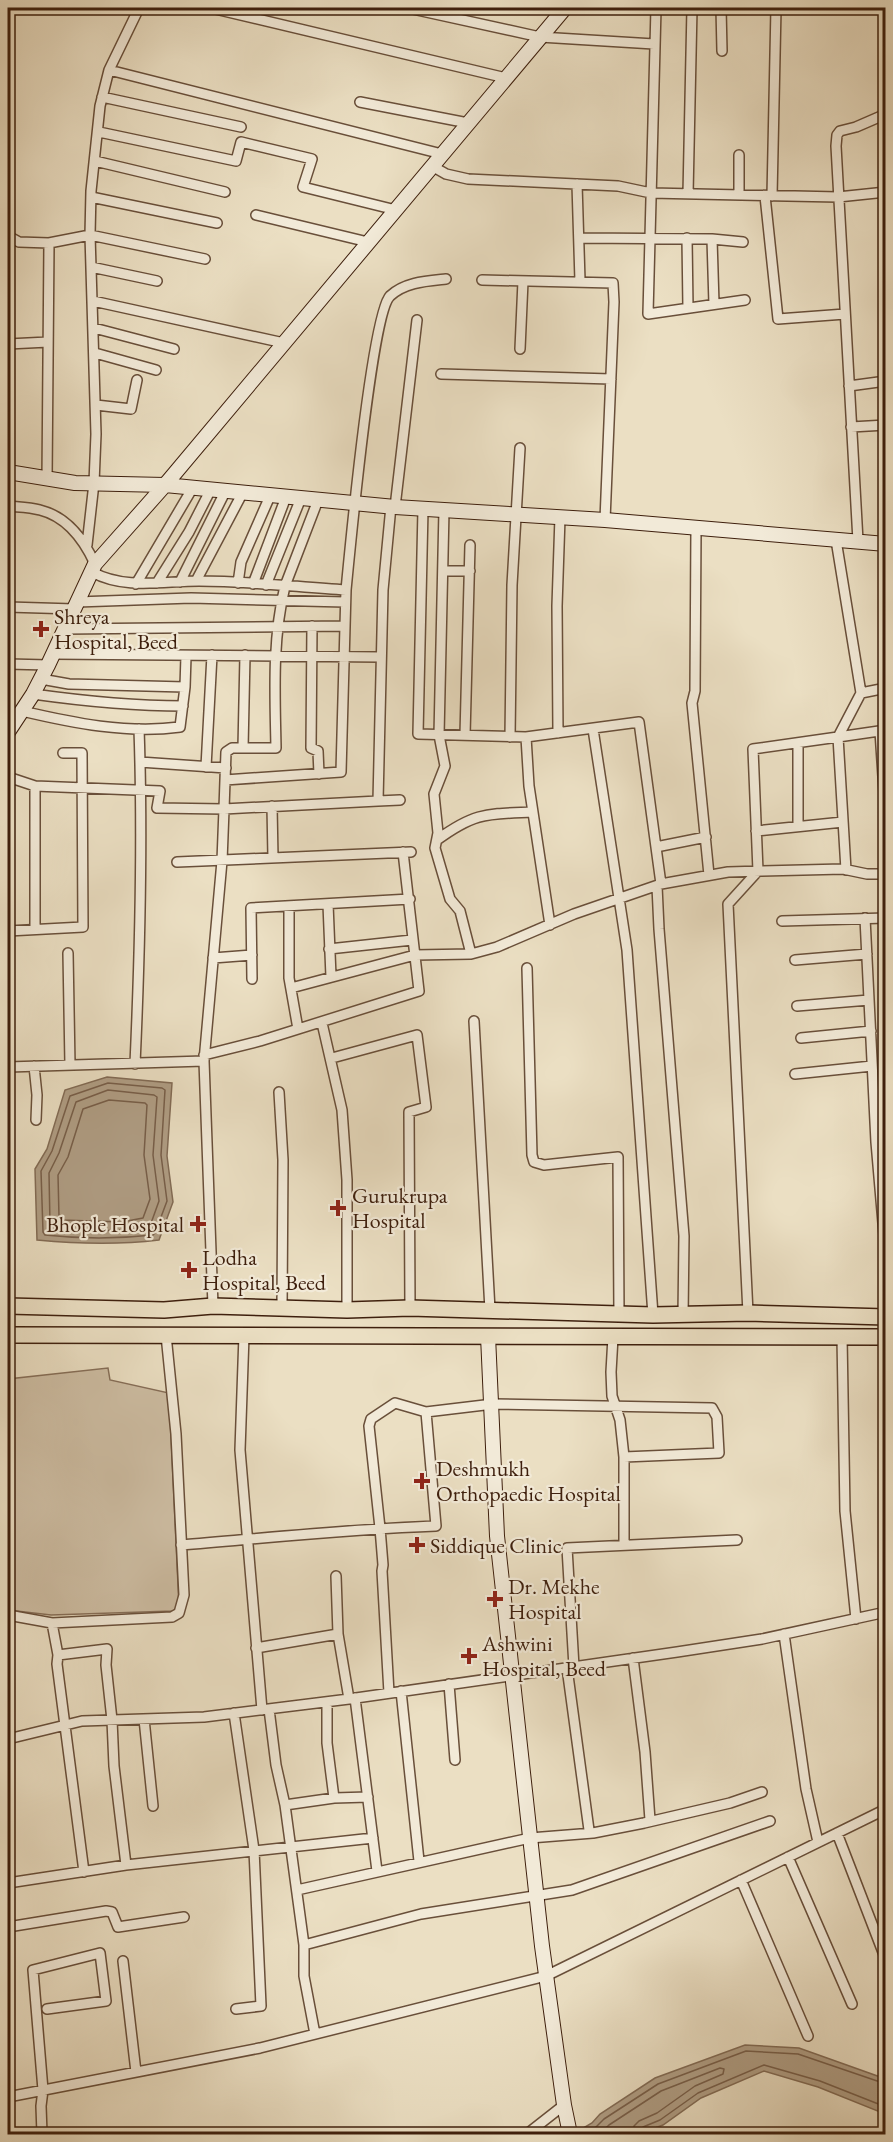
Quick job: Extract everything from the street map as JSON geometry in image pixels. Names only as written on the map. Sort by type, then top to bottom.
[{"type":"main road","points":[[8,1306],[164,1310],[213,1306],[347,1310],[410,1308],[653,1316],[748,1313],[885,1317]]},
{"type":"main road","points":[[8,1335],[885,1338]]},
{"type":"street","points":[[139,8],[109,70],[102,97],[91,197],[90,235],[96,405],[94,483],[87,545],[93,568],[106,580],[136,584],[196,581],[346,590]]},
{"type":"street","points":[[211,8],[506,78]]},
{"type":"street","points":[[408,8],[540,37],[654,44]]},
{"type":"street","points":[[8,732],[33,694],[51,660],[93,568],[565,8]]},
{"type":"street","points":[[656,8],[648,314],[745,300]]},
{"type":"street","points":[[688,194],[692,8]]},
{"type":"street","points":[[721,8],[722,51]]},
{"type":"street","points":[[776,8],[769,196],[778,319],[845,314]]},
{"type":"street","points":[[109,70],[442,154]]},
{"type":"street","points":[[102,97],[241,127]]},
{"type":"street","points":[[360,102],[468,123]]},
{"type":"street","points":[[858,542],[836,164],[837,135],[840,131],[856,127],[885,114]]},
{"type":"street","points":[[99,132],[236,160],[241,142],[312,159],[303,187],[396,210]]},
{"type":"street","points":[[739,155],[739,195]]},
{"type":"street","points":[[95,161],[225,192]]},
{"type":"street","points":[[432,166],[447,174],[468,179],[618,186],[651,193],[838,197],[885,192]]},
{"type":"street","points":[[577,184],[580,281]]},
{"type":"street","points":[[91,197],[217,223]]},
{"type":"street","points":[[256,215],[368,242]]},
{"type":"street","points":[[8,236],[19,242],[48,243],[90,235],[205,258]]},
{"type":"street","points":[[579,238],[687,238],[742,242]]},
{"type":"street","points":[[687,238],[687,308]]},
{"type":"street","points":[[712,239],[714,304]]},
{"type":"street","points":[[47,480],[48,243]]},
{"type":"street","points":[[92,267],[158,281]]},
{"type":"street","points":[[225,780],[341,772],[346,590],[372,368],[383,315],[389,297],[414,283],[446,279]]},
{"type":"street","points":[[482,280],[613,283],[605,520]]},
{"type":"street","points":[[520,349],[523,281]]},
{"type":"street","points":[[93,301],[284,343]]},
{"type":"street","points":[[378,801],[383,590],[417,320]]},
{"type":"street","points":[[94,328],[174,349]]},
{"type":"street","points":[[8,344],[48,342]]},
{"type":"street","points":[[95,353],[156,370]]},
{"type":"street","points":[[441,374],[611,379]]},
{"type":"street","points":[[96,405],[131,409],[137,380]]},
{"type":"street","points":[[849,386],[885,381]]},
{"type":"street","points":[[851,427],[885,425]]},
{"type":"street","points":[[510,736],[512,585],[520,448]]},
{"type":"street","points":[[8,472],[47,480],[165,485],[393,507],[605,520],[885,544]]},
{"type":"street","points":[[136,584],[192,489]]},
{"type":"street","points":[[157,583],[189,532],[210,491]]},
{"type":"street","points":[[180,582],[225,492]]},
{"type":"street","points":[[196,581],[242,494]]},
{"type":"street","points":[[238,584],[241,562],[270,496]]},
{"type":"street","points":[[253,584],[286,497]]},
{"type":"street","points":[[266,585],[301,498]]},
{"type":"street","points":[[213,1306],[204,1058],[222,861],[226,752],[232,748],[276,748],[275,656],[281,600],[318,500]]},
{"type":"street","points":[[8,506],[41,510],[66,522],[87,545]]},
{"type":"street","points":[[423,509],[417,734],[526,737],[639,722],[659,885],[659,930],[684,1236],[683,1316]]},
{"type":"street","points":[[444,510],[439,735],[445,766],[434,794],[438,833],[435,848],[450,899],[460,911],[471,954]]},
{"type":"street","points":[[558,733],[557,606],[560,517]]},
{"type":"street","points":[[696,528],[695,691],[692,703],[710,876]]},
{"type":"street","points":[[836,540],[861,693],[838,737],[846,870]]},
{"type":"street","points":[[465,735],[470,545]]},
{"type":"street","points":[[443,571],[470,571]]},
{"type":"street","points":[[8,607],[76,606],[191,598],[345,602]]},
{"type":"street","points":[[312,626],[311,748],[318,751],[319,774]]},
{"type":"street","points":[[65,629],[345,626]]},
{"type":"street","points":[[8,664],[51,660],[212,655],[380,657]]},
{"type":"street","points":[[206,767],[212,655]]},
{"type":"street","points":[[243,748],[244,655]]},
{"type":"street","points":[[22,711],[67,722],[139,729],[180,727],[186,687],[186,656]]},
{"type":"street","points":[[41,679],[69,684],[186,687]]},
{"type":"street","points":[[861,693],[885,688]]},
{"type":"street","points":[[33,694],[95,703],[144,706],[183,705]]},
{"type":"street","points":[[135,1064],[140,952],[139,729]]},
{"type":"street","points":[[593,729],[627,950],[653,1316]]},
{"type":"street","points":[[748,1313],[728,904],[758,871],[753,749],[883,730],[885,822]]},
{"type":"street","points":[[526,737],[532,812],[550,925]]},
{"type":"street","points":[[798,743],[798,826]]},
{"type":"street","points":[[8,931],[83,927],[82,753],[63,753]]},
{"type":"street","points":[[140,762],[226,768]]},
{"type":"street","points":[[8,777],[35,786],[160,791],[157,808],[224,809],[400,800]]},
{"type":"street","points":[[35,786],[35,930]]},
{"type":"street","points":[[272,806],[273,858]]},
{"type":"street","points":[[437,840],[457,825],[482,815],[532,812]]},
{"type":"street","points":[[756,831],[843,822]]},
{"type":"street","points":[[656,847],[706,837]]},
{"type":"street","points":[[8,1067],[135,1064],[204,1058],[419,991],[412,940],[407,852],[177,862]]},
{"type":"street","points":[[291,988],[415,955],[471,954],[497,947],[574,914],[659,885],[758,871],[846,870],[867,874],[885,874]]},
{"type":"street","points":[[252,979],[251,908],[410,899]]},
{"type":"street","points":[[328,904],[331,977]]},
{"type":"street","points":[[289,906],[291,988],[298,1029]]},
{"type":"street","points":[[865,918],[872,1066],[881,1141],[885,1258]]},
{"type":"street","points":[[782,921],[885,918]]},
{"type":"street","points":[[329,949],[412,940]]},
{"type":"street","points":[[68,953],[70,1065]]},
{"type":"street","points":[[795,960],[867,954]]},
{"type":"street","points":[[213,958],[252,955]]},
{"type":"street","points":[[527,968],[532,1155],[534,1162],[544,1165],[618,1157],[619,1314]]},
{"type":"street","points":[[797,1006],[869,1000]]},
{"type":"street","points":[[474,1022],[490,1310]]},
{"type":"street","points":[[322,1023],[332,1058],[342,1110],[347,1179],[347,1310]]},
{"type":"street","points":[[801,1038],[871,1031]]},
{"type":"street","points":[[332,1058],[417,1035],[426,1107],[409,1112],[410,1308]]},
{"type":"street","points":[[34,1066],[37,1095],[36,1120]]},
{"type":"street","points":[[795,1074],[872,1066]]},
{"type":"street","points":[[279,1092],[283,1160],[282,1308]]},
{"type":"street","points":[[8,1615],[52,1623],[172,1617],[179,1613],[184,1595],[176,1434],[166,1335]]},
{"type":"street","points":[[244,1335],[240,1450],[256,1648],[265,1709],[285,1805],[304,1945],[304,1976],[315,2034]]},
{"type":"street","points":[[488,1336],[497,1536],[546,1976],[570,2134]]},
{"type":"street","points":[[613,1336],[612,1396],[620,1420],[624,1457],[624,1545]]},
{"type":"street","points":[[842,1337],[845,1511],[856,1619]]},
{"type":"street","points":[[389,1693],[380,1528],[369,1426],[371,1419],[395,1403],[426,1412],[491,1404],[712,1408],[717,1417],[718,1453],[624,1457]]},
{"type":"street","points":[[181,1545],[380,1528],[436,1526],[426,1412]]},
{"type":"street","points":[[589,1830],[570,1667],[567,1548],[737,1540]]},
{"type":"street","points":[[336,1576],[338,1634],[352,1698],[377,1871]]},
{"type":"street","points":[[8,1739],[82,1721],[204,1717],[327,1702],[633,1658],[784,1634],[885,1612]]},
{"type":"street","points":[[52,1623],[58,1655],[57,1664],[84,1872]]},
{"type":"street","points":[[256,1648],[338,1634]]},
{"type":"street","points":[[784,1634],[806,1789],[818,1842]]},
{"type":"street","points":[[58,1655],[107,1649],[106,1665],[114,1766],[126,1865]]},
{"type":"street","points":[[633,1658],[645,1752],[650,1820]]},
{"type":"street","points":[[449,1684],[455,1760]]},
{"type":"street","points":[[401,1691],[419,1861]]},
{"type":"street","points":[[327,1702],[327,1743],[334,1798]]},
{"type":"street","points":[[234,1713],[254,1850],[261,2006],[237,2009]]},
{"type":"street","points":[[144,1719],[153,1806]]},
{"type":"street","points":[[297,1890],[530,1838],[593,1833],[730,1803],[762,1792]]},
{"type":"street","points":[[285,1805],[334,1798],[368,1797]]},
{"type":"street","points":[[8,2097],[260,2048],[546,1976],[885,1809]]},
{"type":"street","points":[[304,1945],[422,1914],[572,1890],[770,1821]]},
{"type":"street","points":[[837,1833],[885,1960]]},
{"type":"street","points":[[8,1883],[126,1865],[373,1838]]},
{"type":"street","points":[[788,1857],[852,2004]]},
{"type":"street","points":[[741,1880],[808,2036]]},
{"type":"street","points":[[8,1927],[106,1911],[112,1912],[118,1927],[184,1917]]},
{"type":"street","points":[[42,2134],[43,2090],[33,1970],[100,1953],[106,2001],[47,2009]]},
{"type":"street","points":[[123,1961],[136,2072]]},
{"type":"street","points":[[527,2134],[564,2105]]},
{"type":"shaded area","points":[[108,1368],[110,1380],[169,1393],[179,1606],[173,1611],[51,1615],[8,1610],[8,1379]]},
{"type":"water","points":[[107,1077],[172,1083],[167,1156],[173,1202],[159,1240],[98,1243],[37,1240],[35,1169],[47,1149],[65,1090]]},
{"type":"water","points":[[745,2045],[799,2048],[883,2078],[885,2080],[885,2114],[818,2087],[764,2071],[701,2098],[663,2125],[639,2134],[573,2134],[655,2078]]},
{"type":"place","name":"Shreya Hospital, Beed","points":[[41,629]]},
{"type":"place","name":"Gurukrupa Hospital","points":[[338,1208]]},
{"type":"place","name":"Bhople Hospital","points":[[198,1224]]},
{"type":"place","name":"Lodha Hospital, Beed","points":[[189,1270]]},
{"type":"place","name":"Deshmukh Orthopaedic Hospital","points":[[422,1481]]},
{"type":"place","name":"Siddique Clinic","points":[[417,1545]]},
{"type":"place","name":"Dr. Mekhe Hospital","points":[[495,1599]]},
{"type":"place","name":"Ashwini Hospital, Beed","points":[[469,1656]]}]
